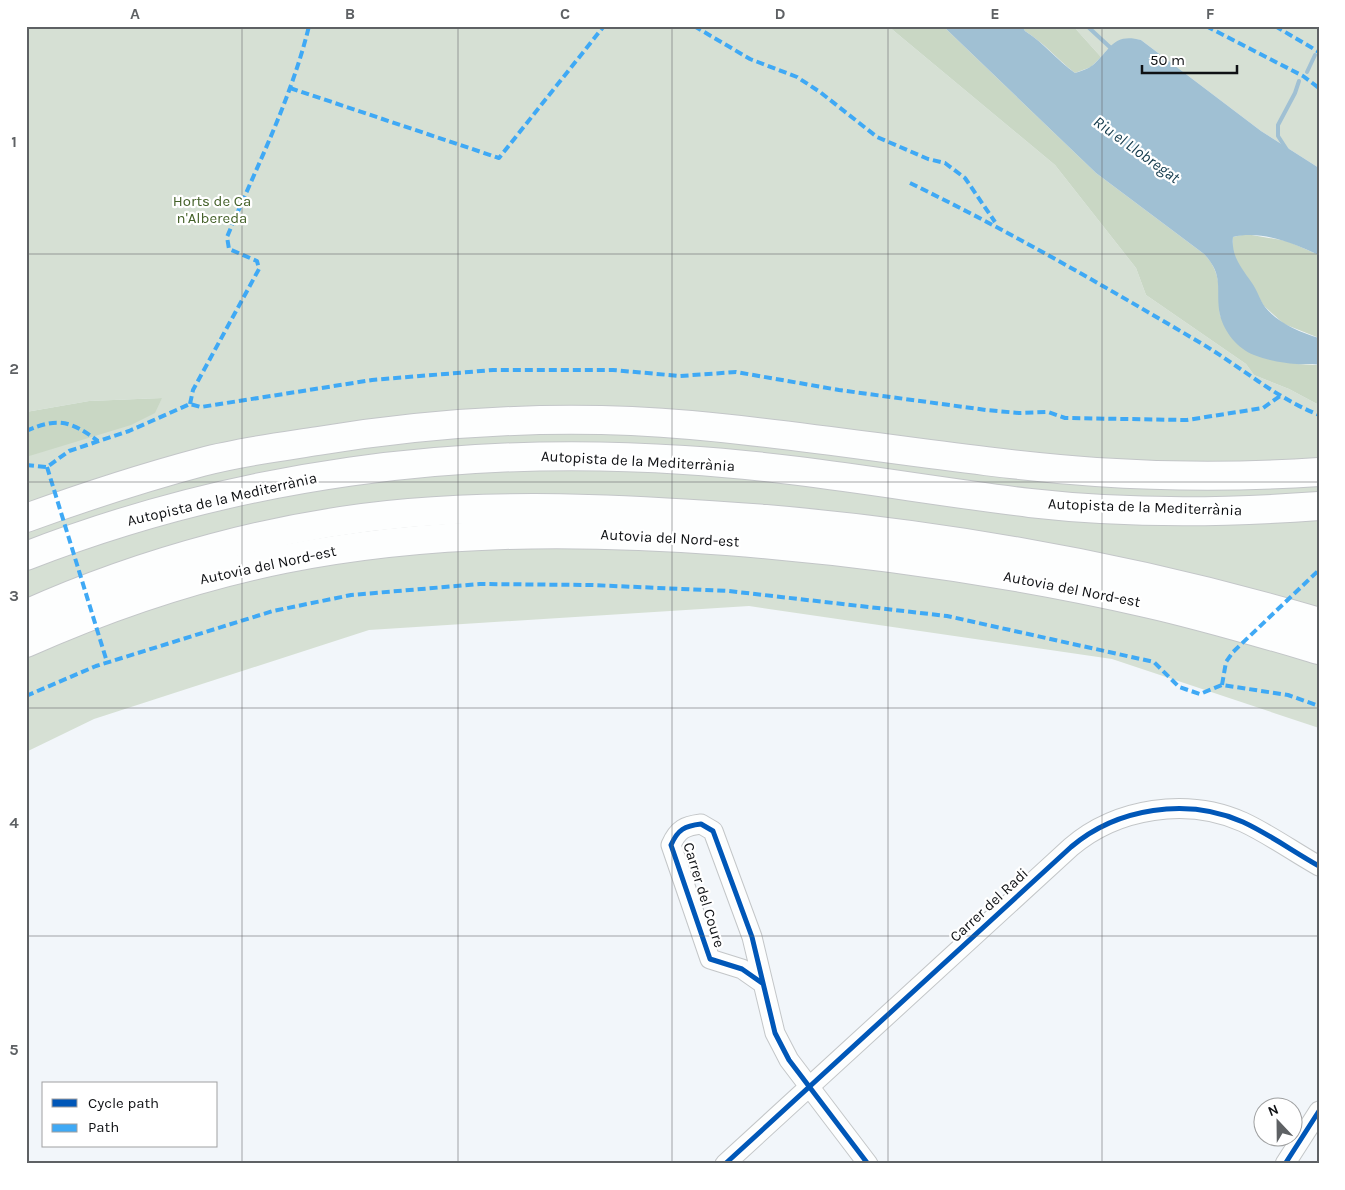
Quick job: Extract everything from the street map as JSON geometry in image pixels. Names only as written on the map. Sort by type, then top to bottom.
[{"type":"highway","points":[[26,518],[98,492],[205,461],[272,448],[428,426],[534,420],[604,420],[690,425],[972,460],[1098,472],[1221,476],[1319,472]]},
{"type":"highway","name":"Autopista de la Mediterrània","points":[[26,556],[151,513],[266,486],[379,467],[518,456],[586,456],[686,460],[1032,503],[1094,508],[1253,510],[1317,506]]},
{"type":"highway","name":"Autovia del Nord-est","points":[[26,614],[146,568],[256,539],[407,514],[537,508],[677,512],[865,528],[1051,557],[1141,575],[1319,622]]},
{"type":"highway","name":"Autovia del Nord-est","points":[[26,642],[74,622],[173,587],[285,559],[424,539],[495,535],[592,534],[678,537],[857,553],[1022,579],[1145,602],[1319,650]]},
{"type":"street","name":"Carrer del Radi","points":[[725,1164],[1071,847],[1095,830],[1135,814],[1158,810],[1204,811],[1243,822],[1319,866]]},
{"type":"street","name":"Carrer del Coure","points":[[762,983],[742,969],[710,959],[671,844],[676,834],[684,826],[701,824],[712,831],[752,937],[775,1033],[789,1060],[868,1164]]},
{"type":"street","name":"Carrer del Coure","points":[[729,965],[744,954],[752,937]]},
{"type":"street","points":[[1284,1164],[1319,1111]]},
{"type":"green space","name":"Horts de Ca n'Albereda","points":[[26,26],[888,26],[1055,165],[1136,268],[1146,295],[1246,364],[1254,375],[1289,389],[1319,405],[1319,728],[1112,659],[749,606],[369,630],[94,719],[26,752],[26,457],[162,398],[89,401],[26,412]]},
{"type":"green space","points":[[888,26],[943,26],[1096,173],[1204,254],[1217,275],[1220,316],[1296,364],[1319,365],[1319,405],[1289,389],[1254,375],[1246,364],[1146,295],[1136,268],[1055,165]]},
{"type":"green space","points":[[1022,26],[1074,27],[1101,57],[1091,67],[1075,73],[1025,31]]},
{"type":"green space","points":[[1068,26],[1319,26],[1319,168],[1261,131],[1141,40],[1129,39],[1119,42],[1109,48],[1101,57],[1074,27]]},
{"type":"green space","points":[[1246,234],[1287,241],[1319,255],[1319,338],[1284,324],[1264,306],[1237,262],[1232,250],[1233,237]]},
{"type":"green space","points":[[162,398],[155,413],[131,425],[26,457],[26,412],[89,401]]},
{"type":"water","name":"Riu el Llobregat","points":[[943,26],[1022,26],[1025,31],[1075,73],[1093,65],[1118,41],[1132,38],[1141,40],[1261,131],[1319,168],[1319,255],[1288,242],[1266,236],[1244,235],[1233,237],[1233,244],[1235,256],[1270,313],[1289,326],[1319,338],[1319,365],[1291,364],[1269,360],[1242,349],[1228,334],[1222,321],[1217,276],[1211,262],[1204,254],[1096,173]]},
{"type":"waterway","points":[[1087,26],[1113,50]]},
{"type":"waterway","points":[[1307,72],[1315,55]]},
{"type":"waterway","points":[[1287,150],[1278,136],[1278,125],[1295,93],[1299,81]]},
{"type":"marked path","points":[[190,404],[193,390],[259,269],[257,261],[229,249],[227,237],[283,107],[309,26]]},
{"type":"marked path","points":[[290,88],[499,158],[604,26]]},
{"type":"marked path","points":[[694,26],[750,59],[797,77],[820,92],[877,137],[928,159],[945,163],[965,178],[995,222]]},
{"type":"marked path","points":[[1206,26],[1303,76],[1319,88]]},
{"type":"marked path","points":[[1275,26],[1319,52]]},
{"type":"marked path","points":[[910,183],[984,220],[1092,280],[1214,351],[1287,399],[1319,415]]},
{"type":"marked path","points":[[26,465],[47,467],[69,451],[129,431],[190,404],[201,407],[372,380],[493,370],[613,370],[680,376],[736,372],[839,390],[986,410],[1019,413],[1048,412],[1065,418],[1187,420],[1263,408],[1280,396]]},
{"type":"marked path","points":[[26,431],[47,424],[64,423],[80,429],[98,441]]},
{"type":"marked path","points":[[47,467],[107,662]]},
{"type":"marked path","points":[[1222,685],[1226,662],[1233,652],[1319,570]]},
{"type":"marked path","points":[[26,696],[96,666],[273,611],[351,595],[480,584],[591,585],[729,591],[947,616],[1154,662],[1179,687],[1200,694],[1222,685],[1288,695],[1319,706]]},
{"type":"cycle path","points":[[725,1164],[1071,847],[1109,823],[1131,815],[1176,809],[1199,810],[1221,814],[1253,827],[1319,866]]},
{"type":"cycle path","points":[[762,983],[742,969],[710,959],[671,845],[676,835],[686,827],[701,824],[713,831],[752,937],[775,1033],[789,1060],[868,1164]]},
{"type":"cycle path","points":[[1285,1164],[1319,1111]]}]
